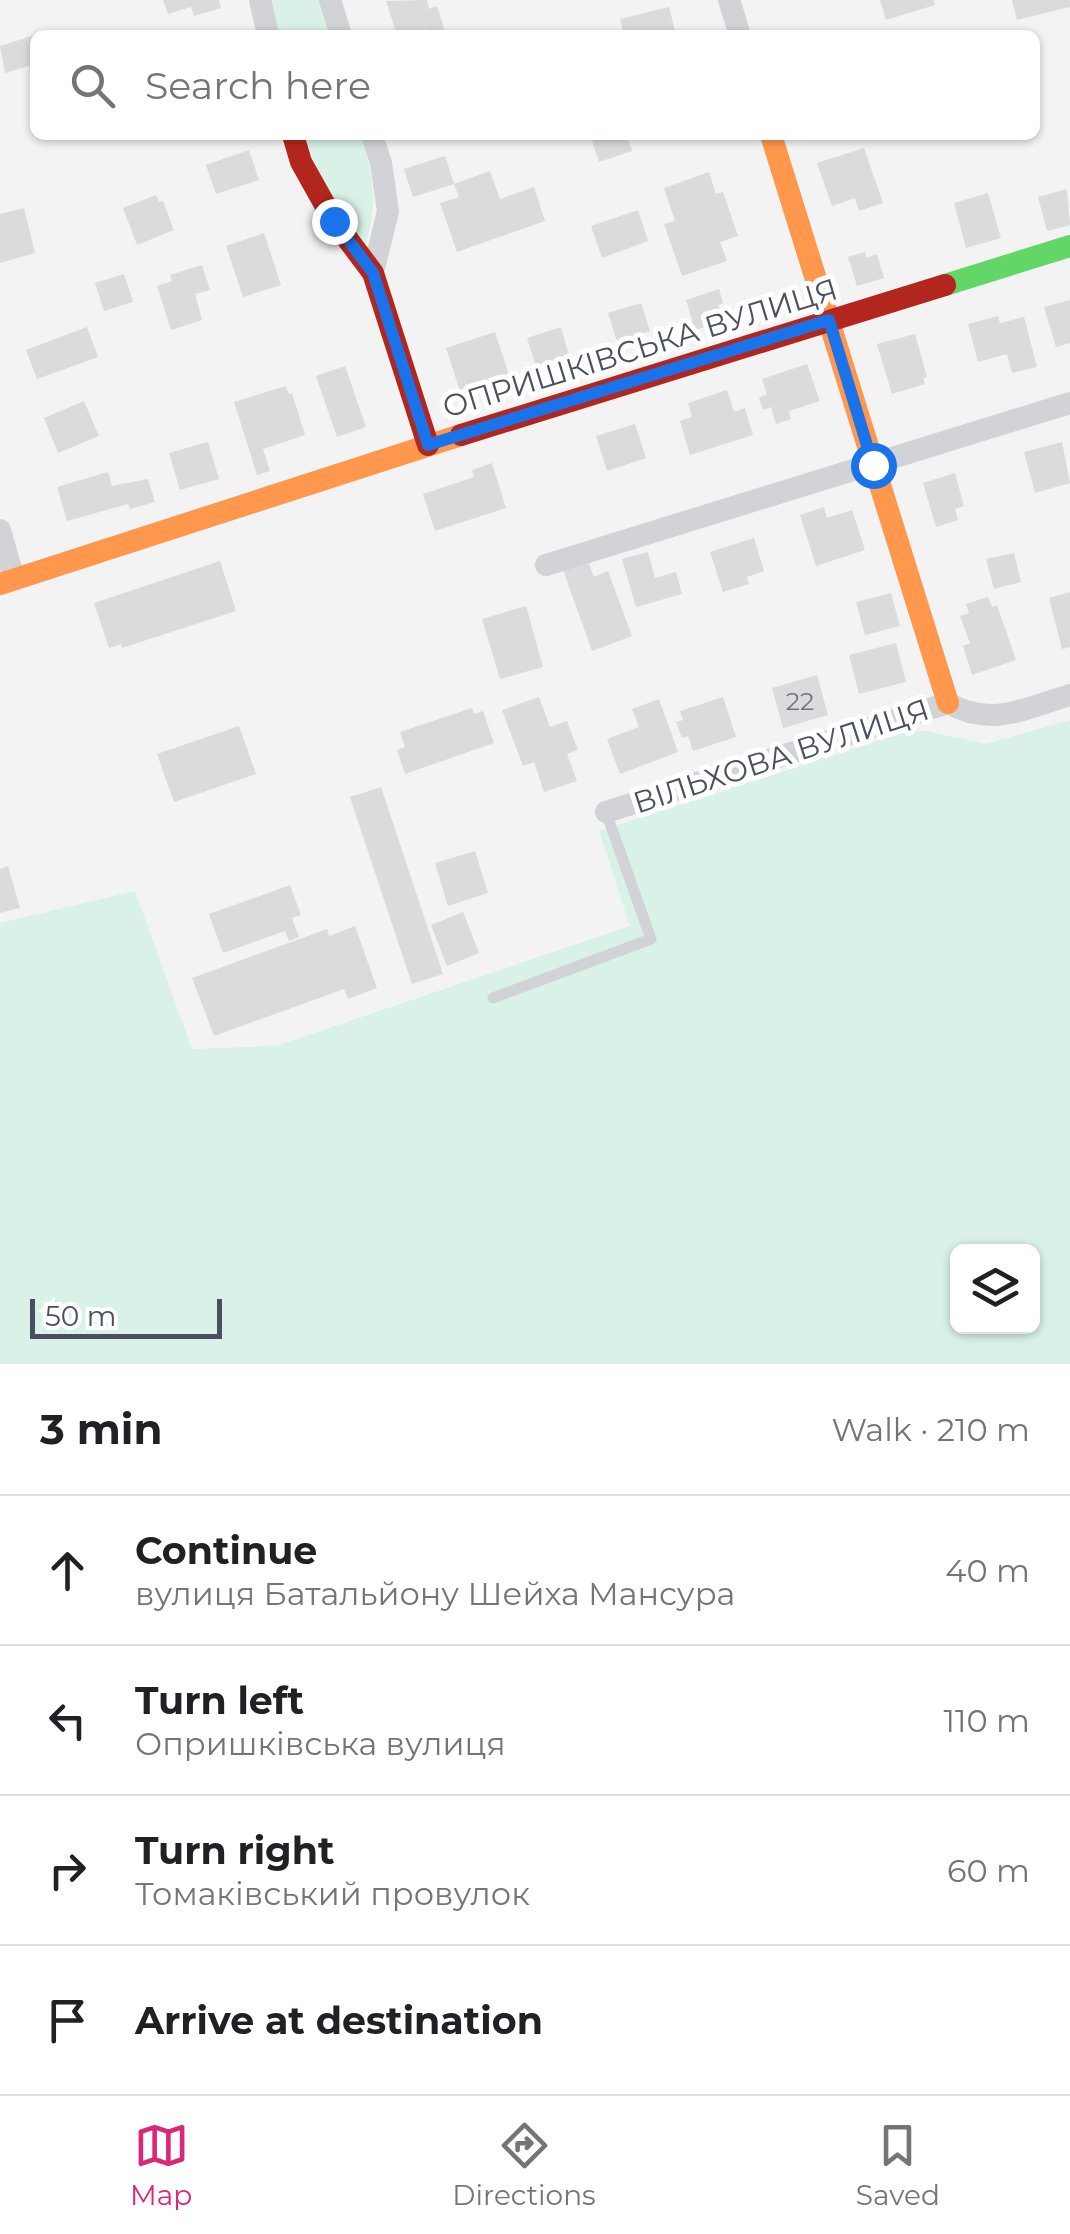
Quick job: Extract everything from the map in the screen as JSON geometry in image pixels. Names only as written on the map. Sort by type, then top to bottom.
[{"type":"street","points":[[260,0],[267,30]]},
{"type":"street","points":[[330,0],[339,30]]},
{"type":"street","points":[[729,0],[738,30]]},
{"type":"street","points":[[295,140],[301,162],[334,221],[373,273],[428,445]]},
{"type":"street","points":[[373,273],[388,211],[374,140]]},
{"type":"street","points":[[773,140],[948,703]]},
{"type":"street","name":"ОПРИШКІВСЬКА ВУЛИЦЯ","points":[[7,582],[428,445],[1070,246]]},
{"type":"street","points":[[546,566],[1070,402]]},
{"type":"street","points":[[0,530],[7,582]]},
{"type":"street","name":"ВІЛЬХОВА ВУЛИЦЯ","points":[[606,812],[948,703],[984,718],[1070,695]]},
{"type":"lane","points":[[493,998],[651,939],[606,812]]},
{"type":"green space","points":[[268,0],[319,0],[328,30],[276,30]]},
{"type":"green space","points":[[305,140],[362,140],[372,190],[366,245],[340,217]]},
{"type":"green space","points":[[1070,720],[1070,1364],[0,1364],[0,923],[135,891],[192,1049],[276,1046],[630,926],[599,831],[908,731],[986,744]]},
{"type":"building","points":[[163,0],[219,0],[221,8],[194,16],[191,7],[168,14]]},
{"type":"building","points":[[427,0],[429,9],[437,6],[444,30],[395,30],[386,1]]},
{"type":"building","points":[[880,0],[934,0],[935,5],[886,20]]},
{"type":"building","points":[[1012,0],[1070,0],[1070,7],[1017,20]]},
{"type":"building","points":[[669,7],[675,30],[623,30],[620,19]]},
{"type":"building","points":[[30,37],[30,66],[5,73],[0,46]]},
{"type":"building","points":[[592,140],[629,140],[632,151],[599,162]]},
{"type":"building","points":[[864,148],[883,203],[859,211],[855,198],[832,206],[817,163]]},
{"type":"building","points":[[249,150],[259,180],[216,194],[206,165]]},
{"type":"building","points":[[445,156],[454,184],[413,197],[404,169]]},
{"type":"building","points":[[490,171],[500,199],[534,187],[545,221],[457,252],[440,203],[459,197],[454,184]]},
{"type":"building","points":[[709,172],[716,194],[723,192],[738,236],[720,242],[727,261],[682,276],[664,224],[675,221],[664,188]]},
{"type":"building","points":[[1067,189],[1070,225],[1047,231],[1038,197]]},
{"type":"building","points":[[988,193],[1001,238],[966,248],[954,203]]},
{"type":"building","points":[[156,195],[159,202],[163,201],[174,230],[137,245],[123,208]]},
{"type":"building","points":[[24,208],[35,253],[0,263],[0,214]]},
{"type":"building","points":[[638,210],[648,241],[602,258],[591,226]]},
{"type":"building","points":[[264,233],[281,285],[243,297],[226,246]]},
{"type":"building","points":[[865,252],[866,258],[877,254],[884,278],[857,286],[848,257]]},
{"type":"building","points":[[202,265],[210,290],[195,294],[202,320],[171,330],[157,286],[172,281],[170,275]]},
{"type":"building","points":[[124,274],[133,302],[104,311],[95,283]]},
{"type":"building","points":[[719,289],[723,303],[718,305],[724,321],[695,330],[686,300]]},
{"type":"building","points":[[1070,300],[1070,343],[1056,347],[1044,307]]},
{"type":"building","points":[[641,303],[650,331],[617,341],[608,313]]},
{"type":"building","points":[[998,316],[1000,323],[1024,317],[1037,367],[1012,373],[1007,354],[978,362],[968,324]]},
{"type":"building","points":[[87,327],[98,357],[37,379],[26,350]]},
{"type":"building","points":[[561,327],[569,356],[536,366],[527,338]]},
{"type":"building","points":[[495,332],[509,375],[460,391],[446,348]]},
{"type":"building","points":[[915,334],[927,377],[923,378],[925,384],[892,394],[877,344]]},
{"type":"building","points":[[807,364],[820,401],[789,411],[791,419],[776,424],[771,407],[763,410],[759,397],[767,395],[762,379]]},
{"type":"building","points":[[345,366],[366,427],[337,437],[316,376]]},
{"type":"building","points":[[286,386],[292,393],[305,435],[263,449],[270,471],[257,475],[234,402]]},
{"type":"building","points":[[727,390],[734,412],[745,408],[753,435],[690,455],[680,421],[692,417],[688,403]]},
{"type":"building","points":[[84,401],[99,436],[58,453],[44,418]]},
{"type":"building","points":[[635,424],[646,458],[607,471],[596,436]]},
{"type":"building","points":[[208,442],[219,479],[180,490],[169,453]]},
{"type":"building","points":[[1062,442],[1070,483],[1035,493],[1024,452]]},
{"type":"building","points":[[492,463],[506,508],[435,531],[423,494],[474,477],[472,470]]},
{"type":"building","points":[[108,472],[112,486],[148,479],[155,502],[130,509],[128,504],[67,521],[57,487]]},
{"type":"building","points":[[955,473],[964,506],[955,509],[958,520],[936,527],[923,483]]},
{"type":"building","points":[[824,507],[827,518],[852,510],[865,550],[816,566],[800,515]]},
{"type":"building","points":[[754,538],[764,571],[747,577],[749,584],[723,592],[710,552]]},
{"type":"building","points":[[648,552],[655,578],[676,572],[682,594],[636,607],[622,559]]},
{"type":"building","points":[[1014,553],[1021,582],[994,589],[986,559]]},
{"type":"building","points":[[220,561],[236,611],[122,648],[121,644],[109,648],[94,603]]},
{"type":"building","points":[[588,561],[594,577],[608,571],[632,636],[592,651],[563,570]]},
{"type":"building","points":[[1070,592],[1070,647],[1062,649],[1049,598]]},
{"type":"building","points":[[891,593],[900,626],[865,635],[856,602]]},
{"type":"building","points":[[988,597],[992,607],[997,605],[1016,660],[972,675],[963,646],[970,643],[960,616],[969,613],[966,604]]},
{"type":"building","points":[[526,606],[543,667],[500,679],[482,619]]},
{"type":"building","points":[[896,643],[906,682],[859,694],[849,655]]},
{"type":"building","points":[[817,675],[828,715],[783,728],[772,688]]},
{"type":"building","points":[[539,697],[550,727],[567,721],[578,750],[567,754],[577,781],[544,792],[534,762],[523,766],[502,710]]},
{"type":"building","points":[[723,697],[736,737],[693,751],[688,736],[682,738],[676,722],[683,720],[680,711]]},
{"type":"building","points":[[659,699],[678,752],[620,774],[607,739],[639,727],[632,709]]},
{"type":"building","points":[[472,708],[474,714],[483,711],[494,743],[405,774],[397,750],[405,747],[400,732]]},
{"type":"building","points":[[239,726],[256,774],[174,802],[157,754]]},
{"type":"building","points":[[381,787],[443,974],[412,984],[350,797]]},
{"type":"building","points":[[475,851],[488,893],[448,906],[435,863]]},
{"type":"building","points":[[8,866],[20,908],[0,913],[0,869]]},
{"type":"building","points":[[290,885],[301,915],[292,918],[299,937],[289,941],[285,931],[223,953],[209,914]]},
{"type":"building","points":[[463,912],[479,953],[447,966],[431,925]]},
{"type":"building","points":[[355,926],[377,988],[348,999],[344,989],[214,1036],[192,978],[327,929],[329,936]]},
{"type":"traffic: fast","points":[[945,285],[1070,246]]},
{"type":"traffic: slow","points":[[773,140],[948,703]]},
{"type":"traffic: slow","points":[[0,584],[461,435]]},
{"type":"traffic: jam","points":[[294,140],[301,162],[334,221],[373,273],[428,445]]},
{"type":"traffic: jam","points":[[461,435],[945,285]]},
{"type":"route","points":[[334,221],[373,273],[428,445],[829,320],[873,465]]}]
